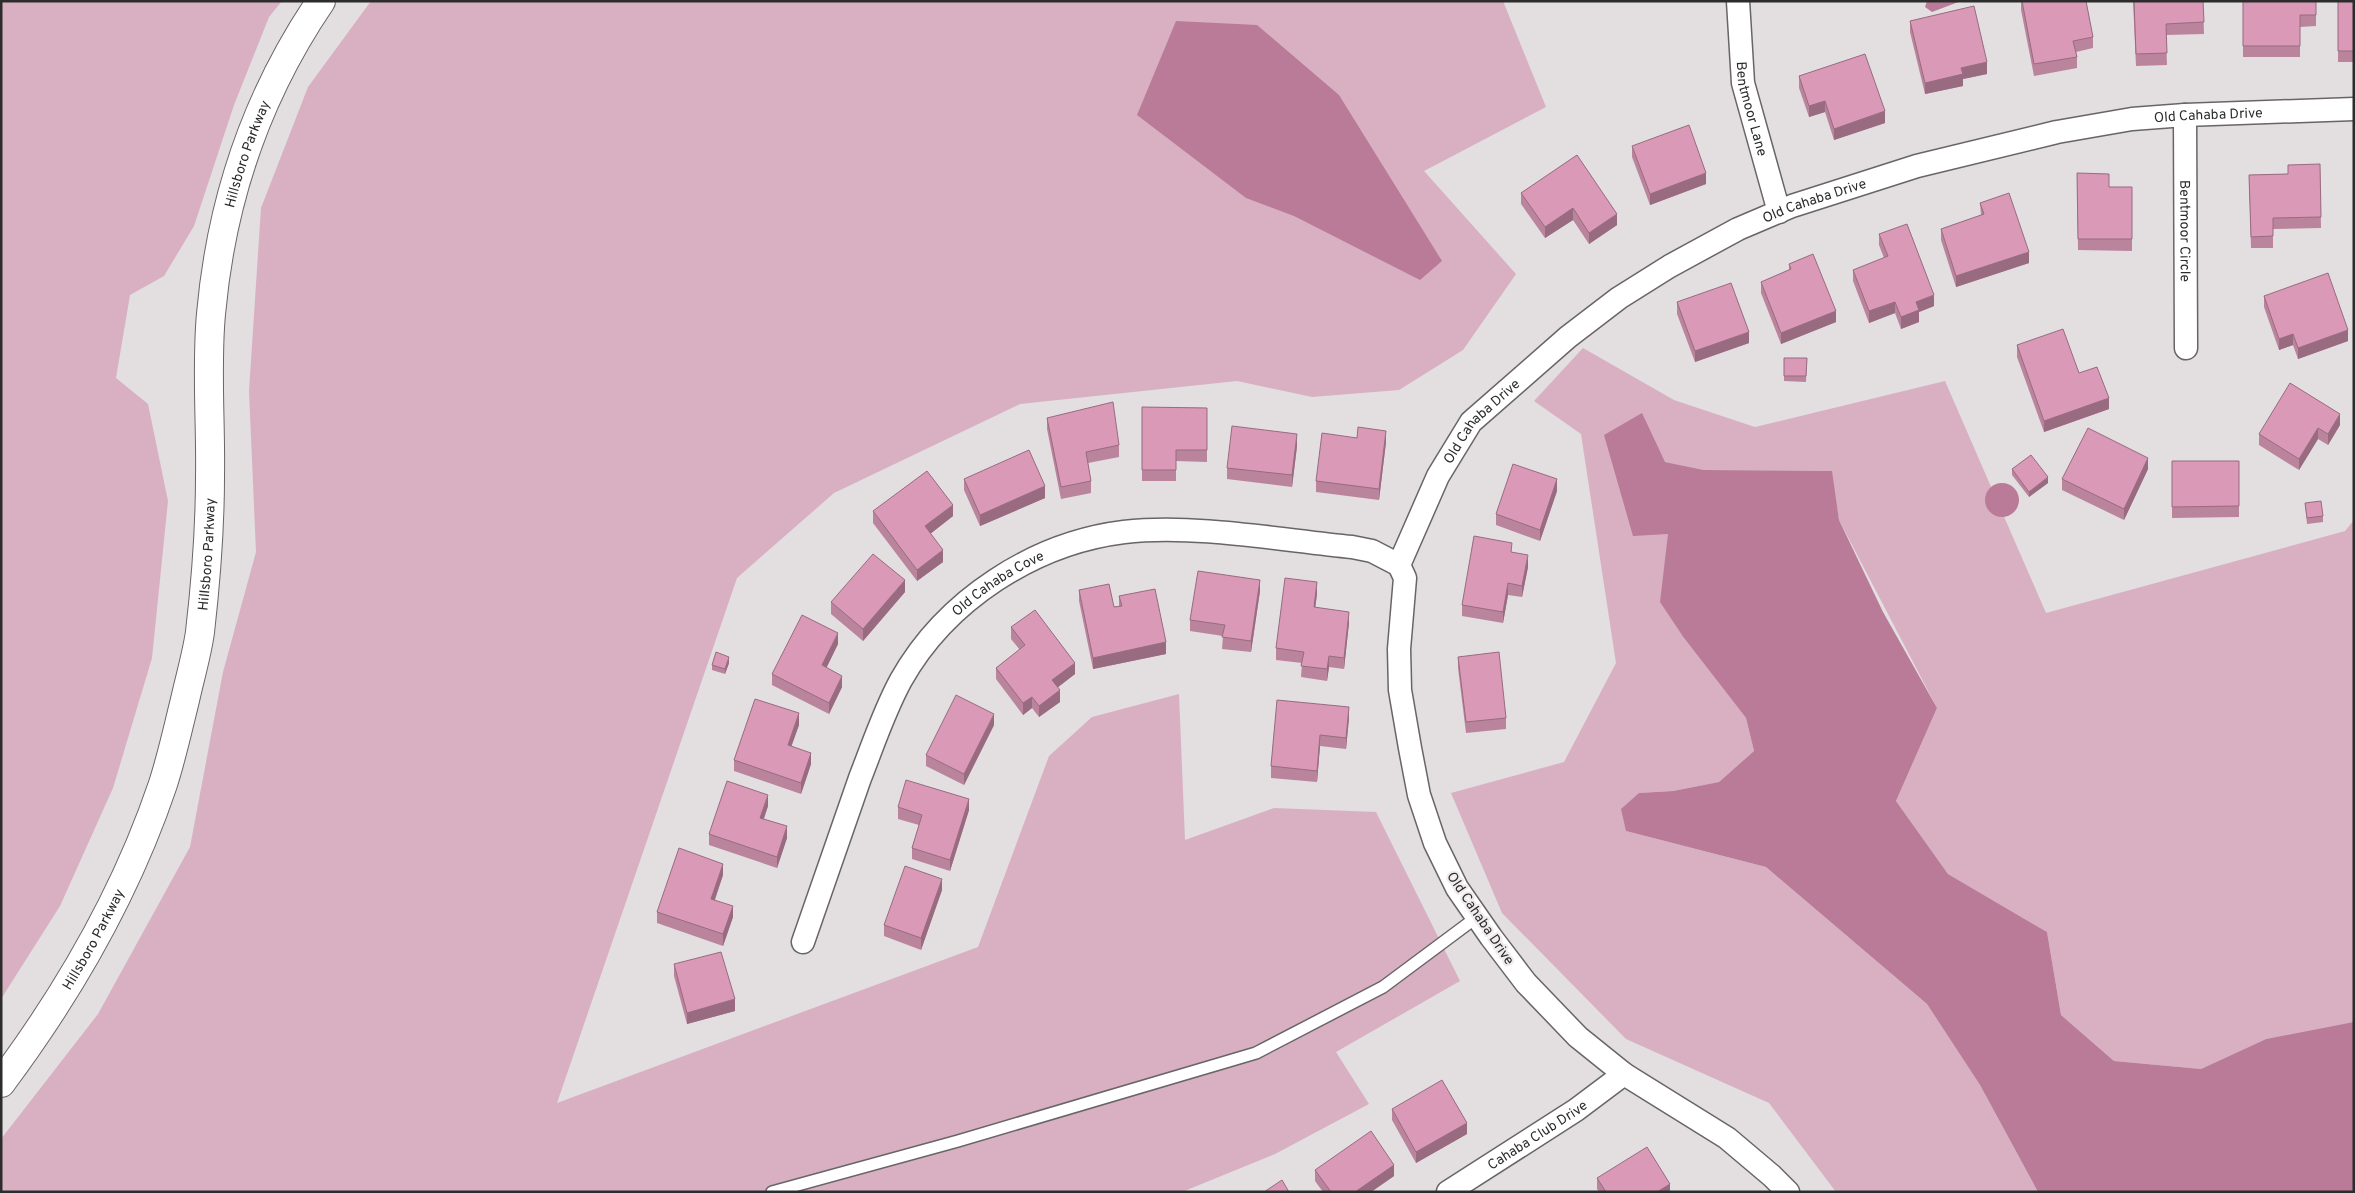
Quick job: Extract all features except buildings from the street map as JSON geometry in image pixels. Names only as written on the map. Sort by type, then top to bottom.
[{"type":"street","name":"Hillsboro Parkway","points":[[1,1083],[55,1006],[92,944],[147,827],[166,774],[199,635],[206,578],[210,476],[210,342],[220,240],[241,162],[262,107],[305,25],[321,1]]},
{"type":"street","name":"Bentmoor Lane","points":[[1738,1],[1743,83],[1779,212]]},
{"type":"street","name":"Old Cahaba Drive","points":[[1788,1192],[1727,1138],[1624,1074],[1578,1037],[1533,990],[1477,917],[1457,888],[1435,843],[1419,794],[1400,690],[1399,649],[1405,578],[1399,565],[1438,476],[1471,422],[1568,337],[1619,298],[1696,252],[1738,230],[1779,212],[1917,166],[2057,132],[2132,120],[2185,115],[2354,109]]},
{"type":"street","name":"Bentmoor Circle","points":[[2185,115],[2186,348]]},
{"type":"street","name":"Old Cahaba Cove","points":[[803,942],[882,718],[902,680],[919,653],[951,616],[1013,569],[1043,554],[1073,543],[1123,532],[1181,530],[1352,547],[1372,551],[1399,565]]},
{"type":"street","name":"Cahaba Club Drive","points":[[1448,1192],[1576,1110],[1624,1074]]},
{"type":"lane","points":[[772,1192],[967,1138],[1256,1053],[1383,987],[1477,917]]},
{"type":"shaded area","points":[[1,1],[282,1],[269,17],[234,105],[194,226],[164,276],[130,295],[116,378],[148,404],[168,501],[152,658],[113,788],[60,906],[1,999]]},
{"type":"shaded area","points":[[371,1],[1503,1],[1546,107],[1424,171],[1516,274],[1463,350],[1399,390],[1312,397],[1237,381],[1020,404],[834,493],[737,578],[557,1103],[978,947],[1049,756],[1092,717],[1179,694],[1185,840],[1274,808],[1376,812],[1460,981],[1336,1052],[1369,1104],[1275,1154],[1182,1192],[1,1192],[1,1139],[98,1014],[190,847],[223,672],[256,552],[249,391],[261,208],[308,87]]},
{"type":"shaded area","points":[[1927,1],[1961,1],[1932,12],[1925,7]]},
{"type":"shaded area","points":[[1176,21],[1257,25],[1339,95],[1442,261],[1420,280],[1294,216],[1246,198],[1137,115]]},
{"type":"shaded area","points":[[1583,348],[1674,400],[1755,427],[1945,381],[2046,613],[2345,531],[2354,520],[2354,1024],[2266,1039],[2201,1069],[2114,1061],[2061,1015],[2047,932],[1948,874],[1896,801],[1937,708],[1839,520],[1831,471],[1704,470],[1665,462],[1668,533],[1684,638],[1746,718],[1754,751],[1719,782],[1673,791],[1639,793],[1626,831],[1766,867],[1927,1004],[1980,1085],[2038,1192],[1836,1192],[1769,1103],[1626,1039],[1502,913],[1451,793],[1564,762],[1616,663],[1581,434],[1534,401]]},
{"type":"shaded area","points":[[1642,413],[1665,462],[1704,470],[1832,471],[1839,520],[1883,612],[1937,708],[1896,801],[1948,874],[2047,932],[2061,1015],[2114,1061],[2201,1069],[2266,1039],[2354,1022],[2354,1192],[2038,1192],[1980,1085],[1927,1004],[1766,867],[1626,831],[1621,809],[1639,793],[1673,791],[1719,782],[1754,751],[1746,718],[1684,638],[1660,602],[1668,534],[1633,536],[1604,435]]},
{"type":"shaded area","points":[[2002,483],[2009,484],[2014,488],[2018,493],[2018,507],[2014,512],[2009,516],[2002,517],[1995,516],[1990,512],[1986,507],[1985,500],[1986,493],[1990,488],[1995,484]]}]
